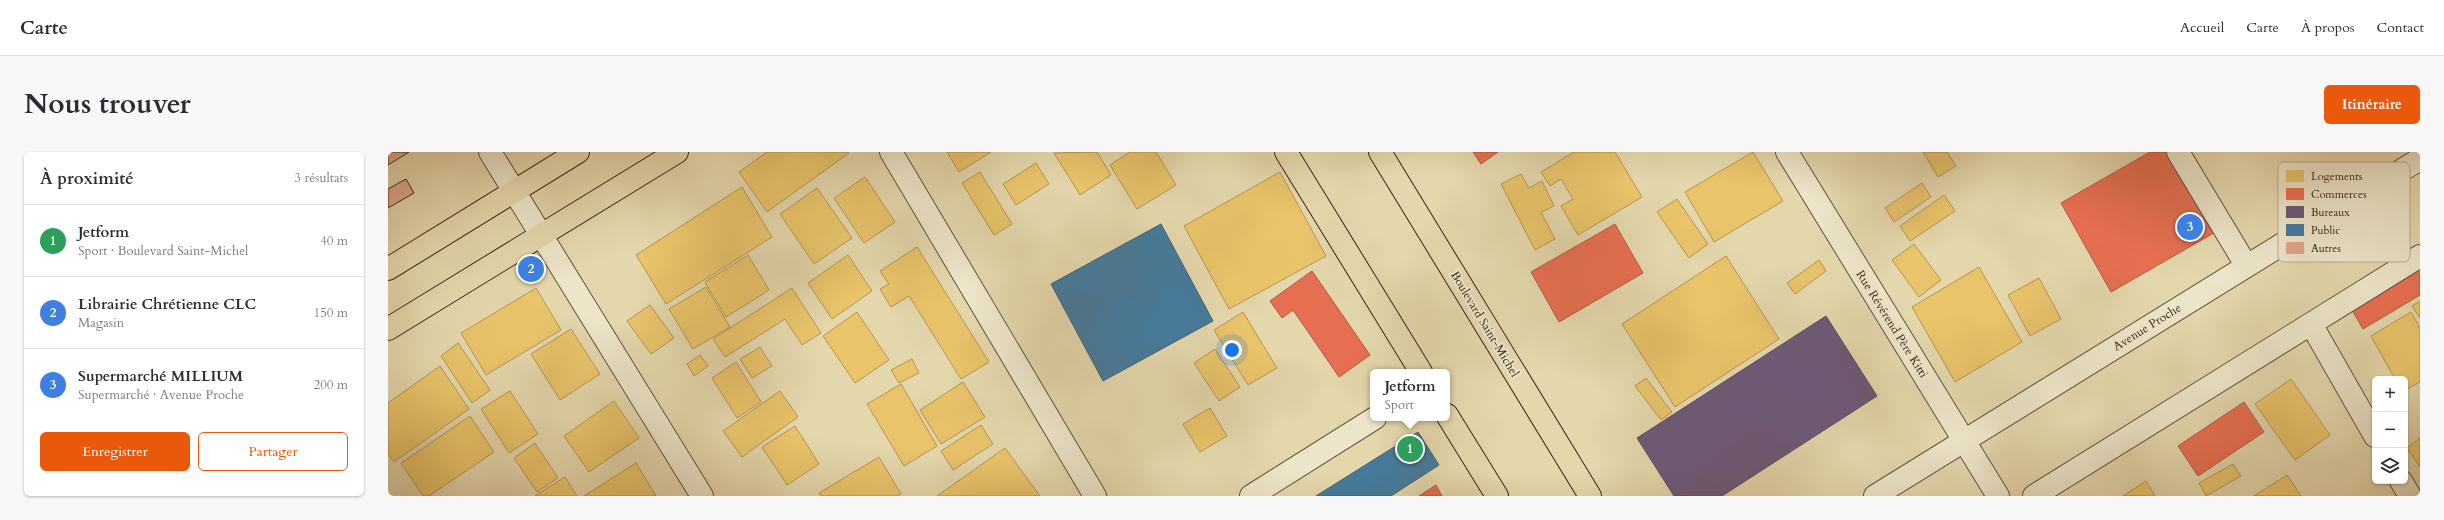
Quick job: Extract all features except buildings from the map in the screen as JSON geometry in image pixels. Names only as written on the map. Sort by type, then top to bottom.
[{"type":"main road","points":[[388,269],[578,152]]},
{"type":"main road","points":[[388,329],[677,152]]},
{"type":"main road","points":[[1286,152],[1419,369]]},
{"type":"main road","name":"Boulevard Saint-Michel","points":[[1380,152],[1590,496]]},
{"type":"main road","points":[[1450,419],[1497,496]]},
{"type":"street","points":[[490,152],[540,236],[702,496]]},
{"type":"street","points":[[891,152],[1095,496]]},
{"type":"street","name":"Rue Révérend Père Kitti","points":[[1787,152],[1998,496]]},
{"type":"street","points":[[2178,152],[2246,265]]},
{"type":"street","name":"Avenue Proche","points":[[2410,165],[2420,159]]},
{"type":"street","name":"Avenue Proche","points":[[1875,496],[2278,246]]},
{"type":"street","points":[[2034,496],[2420,256]]},
{"type":"street","points":[[2311,324],[2372,431]]},
{"type":"street","points":[[1250,496],[1370,421]]},
{"type":"street","points":[[2403,484],[2410,496]]},
{"type":"place","name":"Supermarché MILLIUM","points":[[2190,227]]},
{"type":"place","name":"Librairie Chrétienne CLC","points":[[531,269]]},
{"type":"place","name":"Jetform","points":[[1410,449]]}]
